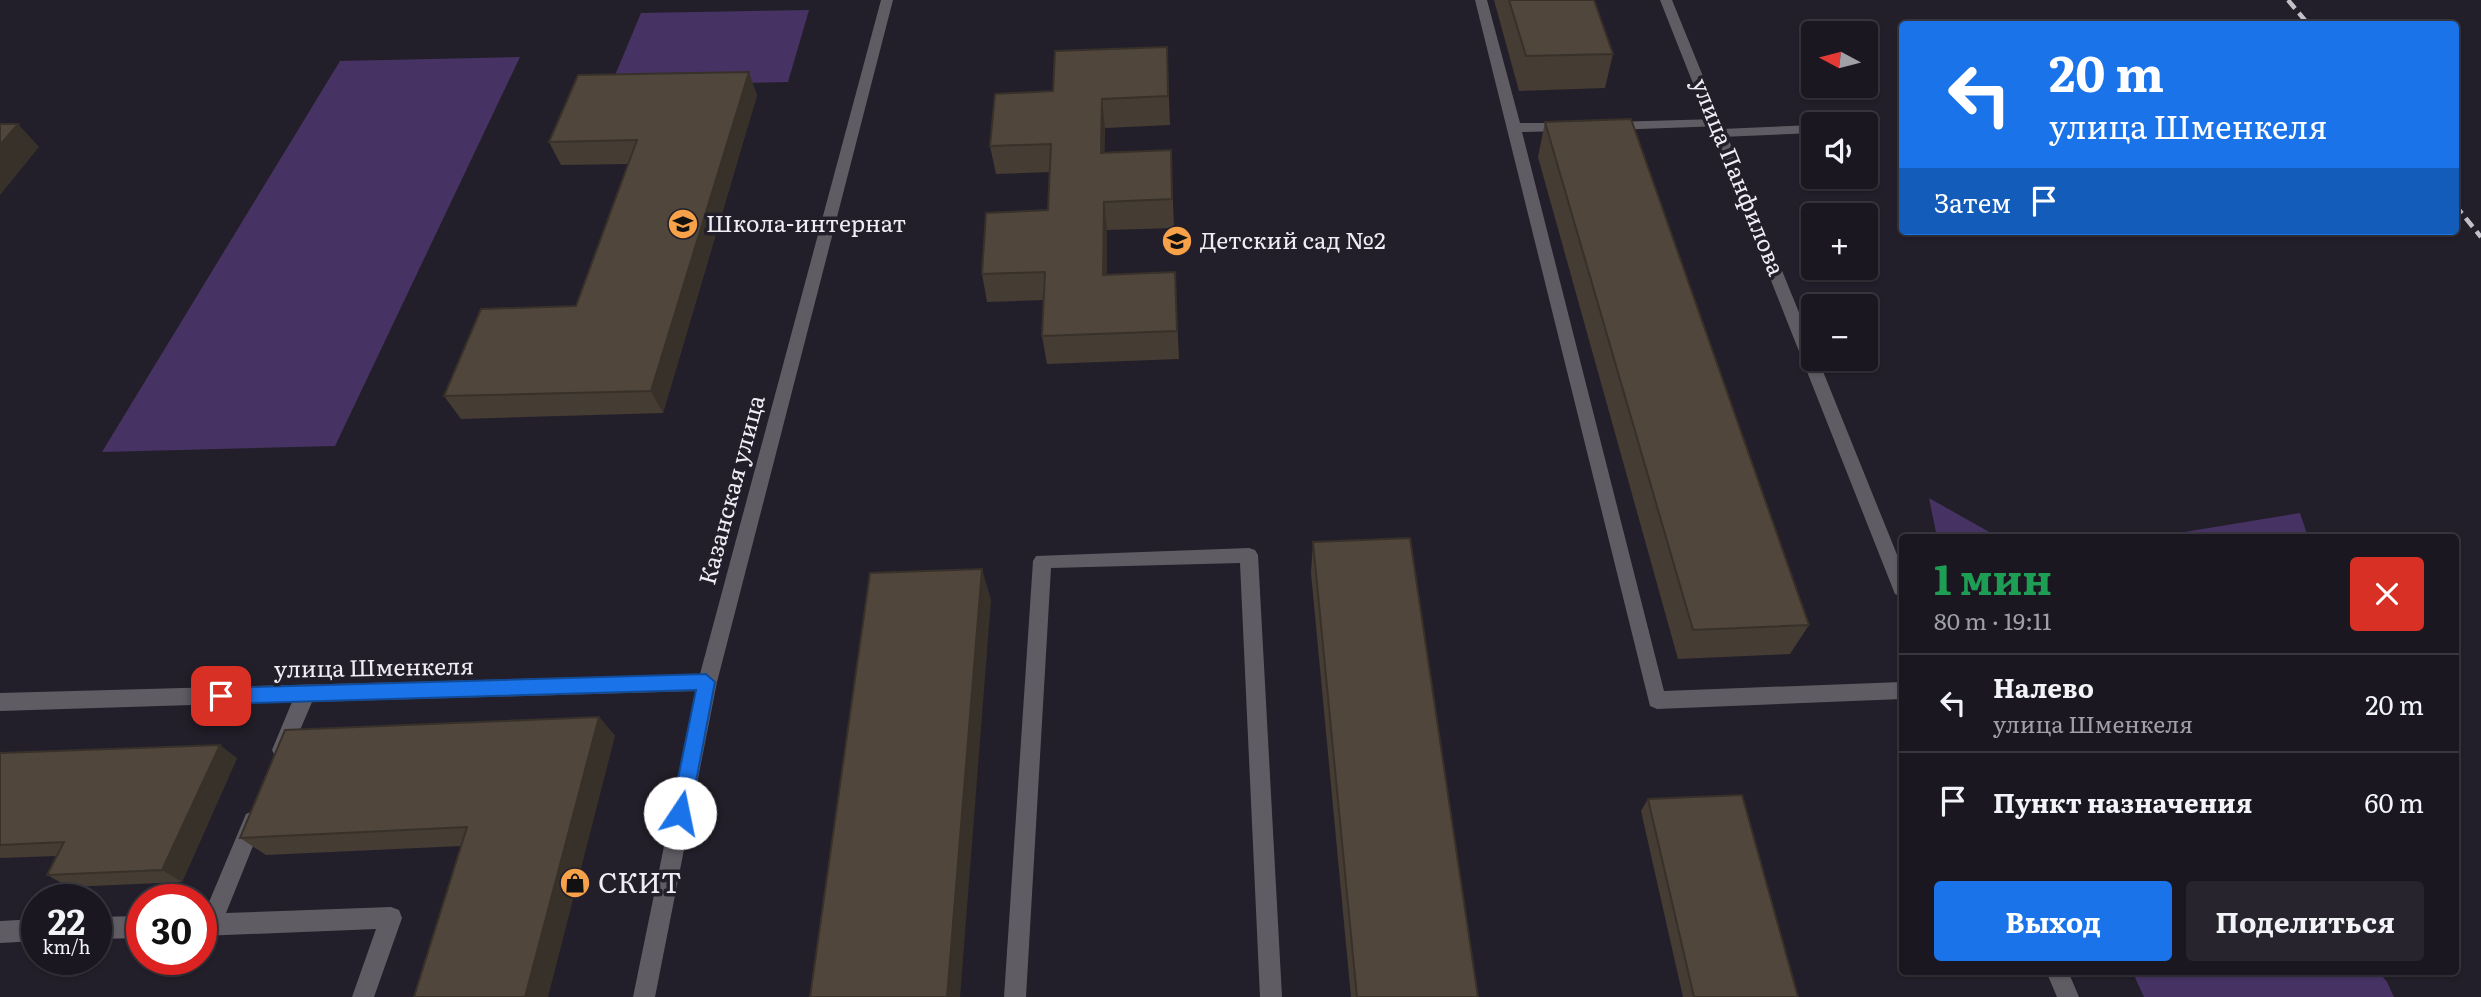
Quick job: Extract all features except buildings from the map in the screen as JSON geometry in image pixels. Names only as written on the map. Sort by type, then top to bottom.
[{"type":"street","name":"Казанская улица","points":[[644,997],[706,682],[887,0]]},
{"type":"street","points":[[1481,0],[1657,700],[1899,691]]},
{"type":"street","name":"улица Панфилова","points":[[1666,0],[1899,581]]},
{"type":"street","points":[[1514,128],[1801,130]]},
{"type":"street","points":[[1015,997],[1042,561],[1250,555],[1271,997]]},
{"type":"street","name":"улица Шменкеля","points":[[0,702],[706,682]]},
{"type":"street","points":[[273,771],[304,694]]},
{"type":"street","points":[[217,900],[263,797]]},
{"type":"street","points":[[217,925],[391,918],[363,997]]},
{"type":"street","points":[[0,932],[21,931]]},
{"type":"street","points":[[2059,975],[2068,997]]},
{"type":"shaded area","points":[[809,10],[788,82],[611,85],[641,13]]},
{"type":"shaded area","points":[[520,57],[335,446],[102,452],[340,61]]},
{"type":"shaded area","points":[[1929,498],[1993,534],[1936,534]]},
{"type":"shaded area","points":[[2300,513],[2307,534],[2172,534]]},
{"type":"shaded area","points":[[2134,975],[2381,975],[2394,997],[2144,997]]},
{"type":"railway","points":[[2288,0],[2306,21]]},
{"type":"railway","points":[[2459,210],[2481,237]]},
{"type":"place","name":"Школа-интернат","points":[[683,224]]},
{"type":"place","name":"Детский сад №2","points":[[1177,241]]},
{"type":"place","name":"СКИТ","points":[[575,883]]},
{"type":"route","points":[[221,696],[706,682],[680,813]]}]
